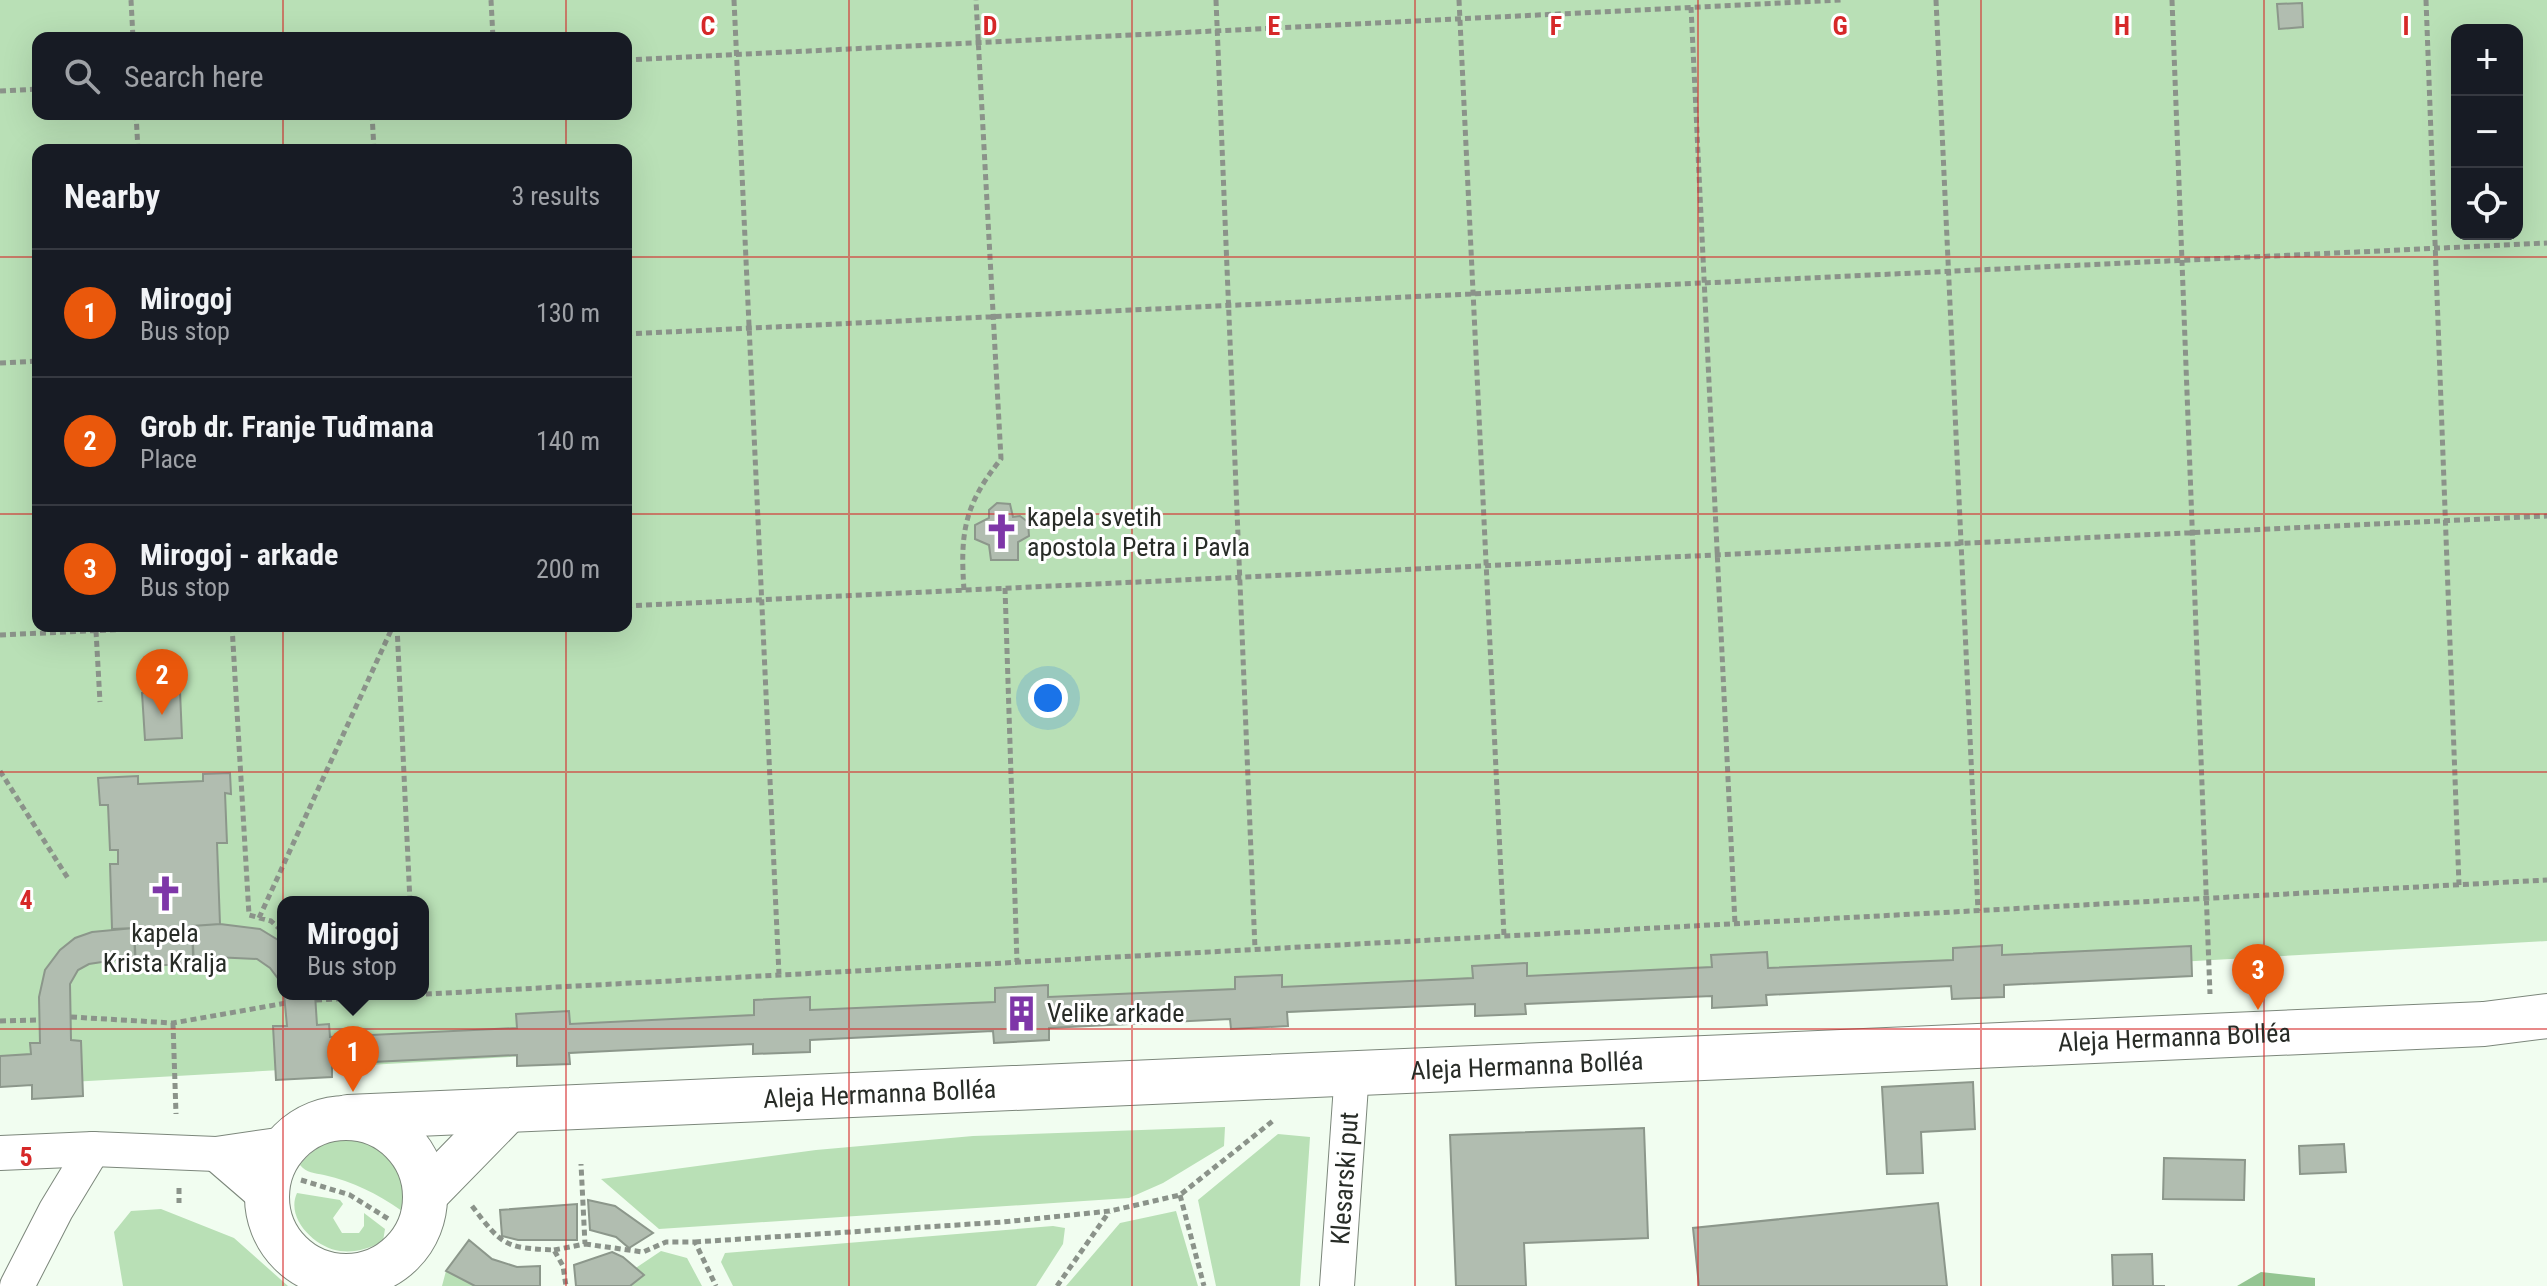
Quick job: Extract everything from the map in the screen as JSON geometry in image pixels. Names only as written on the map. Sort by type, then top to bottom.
[{"type":"main road","name":"Aleja Hermanna Bolléa","points":[[282,1173],[314,1125],[348,1117],[2469,1024],[2547,1016]]},
{"type":"main road","points":[[282,1173],[268,1218],[280,1243],[319,1278],[351,1278],[378,1271],[507,1111]]},
{"type":"main road","points":[[348,1117],[370,1121],[391,1132],[406,1146],[423,1178],[406,1240]]},
{"type":"street","name":"Klesarski put","points":[[1337,1286],[1352,1071]]},
{"type":"street","points":[[0,1153],[93,1149],[216,1154],[282,1173]]},
{"type":"street","points":[[17,1286],[56,1210],[93,1149]]},
{"type":"street","points":[[216,1154],[282,1173]]},
{"type":"path","points":[[131,0],[133,32]]},
{"type":"path","points":[[491,0],[493,32]]},
{"type":"path","points":[[734,0],[779,975]]},
{"type":"path","points":[[964,590],[962,531],[983,482],[1001,459],[976,0]]},
{"type":"path","points":[[1216,0],[1255,949]]},
{"type":"path","points":[[1459,0],[1504,936]]},
{"type":"path","points":[[632,60],[1842,0]]},
{"type":"path","points":[[1936,0],[1978,911]]},
{"type":"path","points":[[2172,0],[2211,1007]]},
{"type":"path","points":[[2426,0],[2459,885]]},
{"type":"path","points":[[1691,7],[1735,924]]},
{"type":"path","points":[[0,91],[32,89]]},
{"type":"path","points":[[136,120],[138,144]]},
{"type":"path","points":[[372,120],[374,144]]},
{"type":"path","points":[[632,334],[2547,243]]},
{"type":"path","points":[[0,363],[32,361]]},
{"type":"path","points":[[632,606],[2547,516]]},
{"type":"path","points":[[1005,588],[1017,962]]},
{"type":"path","points":[[0,635],[72,632]]},
{"type":"path","points":[[96,632],[100,702]]},
{"type":"path","points":[[232,632],[249,915],[271,921],[277,926]]},
{"type":"path","points":[[259,918],[392,632]]},
{"type":"path","points":[[395,632],[410,896]]},
{"type":"path","points":[[0,771],[69,880]]},
{"type":"path","points":[[429,993],[2547,880]]},
{"type":"path","points":[[71,1017],[173,1023],[286,1003]]},
{"type":"path","points":[[0,1021],[39,1020]]},
{"type":"path","points":[[471,1205],[496,1237],[515,1248],[554,1250],[585,1244],[643,1252],[666,1242],[1003,1222],[1110,1211],[1180,1195],[1273,1121],[1281,1109]]},
{"type":"path","points":[[581,1164],[585,1244]]},
{"type":"path","points":[[282,1173],[350,1195],[406,1240]]},
{"type":"path","points":[[1180,1195],[1204,1286]]},
{"type":"path","points":[[1057,1286],[1110,1211]]},
{"type":"path","points":[[695,1242],[716,1286]]},
{"type":"path","points":[[554,1250],[563,1266],[566,1286]]},
{"type":"green space","points":[[0,0],[2547,0],[2547,941],[0,1086]]},
{"type":"green space","points":[[1225,1127],[1224,1146],[1163,1183],[1129,1198],[659,1229],[601,1179],[816,1150],[973,1136]]},
{"type":"green space","points":[[1278,1134],[1310,1137],[1300,1286],[1216,1286],[1198,1200]]},
{"type":"green space","points":[[352,1138],[376,1147],[394,1163],[403,1185],[402,1211],[364,1189],[305,1170],[300,1165],[323,1145]]},
{"type":"green space","points":[[297,1193],[340,1200],[343,1204],[333,1218],[342,1233],[359,1233],[364,1226],[364,1213],[385,1229],[383,1241],[352,1251],[331,1249],[321,1244],[299,1222],[294,1203]]},
{"type":"green space","points":[[161,1209],[234,1238],[288,1286],[123,1286],[114,1232],[131,1211]]},
{"type":"green space","points":[[1176,1211],[1198,1286],[1066,1286],[1120,1223]]},
{"type":"green space","points":[[1053,1226],[1065,1228],[1063,1244],[1036,1286],[733,1286],[721,1262],[725,1253]]},
{"type":"green space","points":[[661,1251],[687,1258],[702,1286],[609,1286]]},
{"type":"green space","points":[[446,1271],[475,1286],[442,1286]]},
{"type":"green space","points":[[2261,1272],[2315,1278],[2315,1286],[2237,1286]]},
{"type":"building","points":[[2302,3],[2303,27],[2279,29],[2277,4]]},
{"type":"building","name":"kapela svetih apostola Petra i Pavla","points":[[997,503],[1010,504],[1013,517],[1020,516],[1028,522],[1029,536],[1018,542],[1018,560],[991,560],[989,545],[975,539],[975,525],[989,518],[989,510]]},
{"type":"building","points":[[180,691],[182,738],[145,740],[142,693]]},
{"type":"building","name":"kapela Krista Kralja","points":[[230,773],[231,794],[225,793],[227,843],[217,843],[220,924],[192,926],[194,964],[136,966],[134,928],[112,929],[110,864],[118,864],[118,850],[110,850],[108,805],[100,805],[98,778],[138,776],[138,784],[203,781],[203,774]]},
{"type":"building","points":[[220,924],[260,929],[277,939],[277,977],[257,959],[193,956],[192,926]]},
{"type":"building","points":[[134,928],[135,957],[89,964],[78,970],[70,984],[71,1040],[81,1041],[83,1096],[32,1099],[32,1085],[0,1087],[0,1056],[31,1054],[30,1043],[40,1043],[39,997],[45,970],[60,950],[75,938],[92,932]]},
{"type":"building","name":"Velike arkade","points":[[2002,945],[2002,955],[2191,946],[2192,976],[2004,985],[2004,997],[1952,999],[1951,986],[1766,995],[1767,1005],[1712,1008],[1712,996],[1525,1004],[1526,1014],[1475,1016],[1475,1004],[1287,1012],[1288,1026],[1231,1029],[1230,1019],[1049,1028],[1049,1040],[994,1043],[993,1031],[810,1040],[810,1052],[753,1054],[753,1044],[569,1053],[570,1064],[517,1066],[517,1055],[332,1064],[332,1077],[276,1080],[273,1026],[287,1026],[285,1000],[315,1000],[317,1025],[329,1024],[330,1037],[517,1028],[516,1014],[569,1011],[570,1024],[754,1015],[754,1000],[810,997],[810,1010],[995,1002],[995,988],[1048,985],[1048,997],[1235,989],[1235,977],[1282,975],[1282,987],[1473,978],[1472,966],[1527,963],[1527,976],[1712,967],[1711,955],[1767,952],[1768,968],[1953,960],[1953,948]]},
{"type":"building","points":[[1973,1082],[1975,1129],[1921,1132],[1923,1173],[1887,1174],[1882,1087]]},
{"type":"building","points":[[1644,1128],[1648,1238],[1524,1243],[1526,1286],[1456,1286],[1450,1135]]},
{"type":"building","points":[[2344,1144],[2346,1172],[2300,1174],[2299,1146]]},
{"type":"building","points":[[2164,1158],[2245,1160],[2244,1200],[2163,1199]]},
{"type":"building","points":[[588,1200],[615,1206],[653,1233],[629,1248],[616,1237],[590,1230]]},
{"type":"building","points":[[1938,1203],[1947,1286],[1699,1286],[1693,1228]]},
{"type":"building","points":[[577,1204],[577,1240],[518,1240],[502,1236],[500,1210]]},
{"type":"building","points":[[469,1240],[492,1259],[517,1267],[540,1266],[540,1286],[475,1286],[446,1271]]},
{"type":"building","points":[[612,1252],[644,1275],[630,1286],[576,1286],[574,1265]]},
{"type":"building","points":[[2152,1254],[2153,1286],[2113,1286],[2112,1255]]},
{"type":"place","name":"kapela svetih apostola Petra i Pavla","points":[[1001,532]]},
{"type":"place","name":"Grob dr. Franje Tuđmana","points":[[162,715]]},
{"type":"place","name":"kapela Krista Kralja","points":[[165,894]]},
{"type":"place","name":"Mirogoj - arkade","points":[[2258,1010]]},
{"type":"place","name":"Velike arkade","points":[[1021,1013]]},
{"type":"place","name":"Mirogoj","points":[[353,1092]]}]
